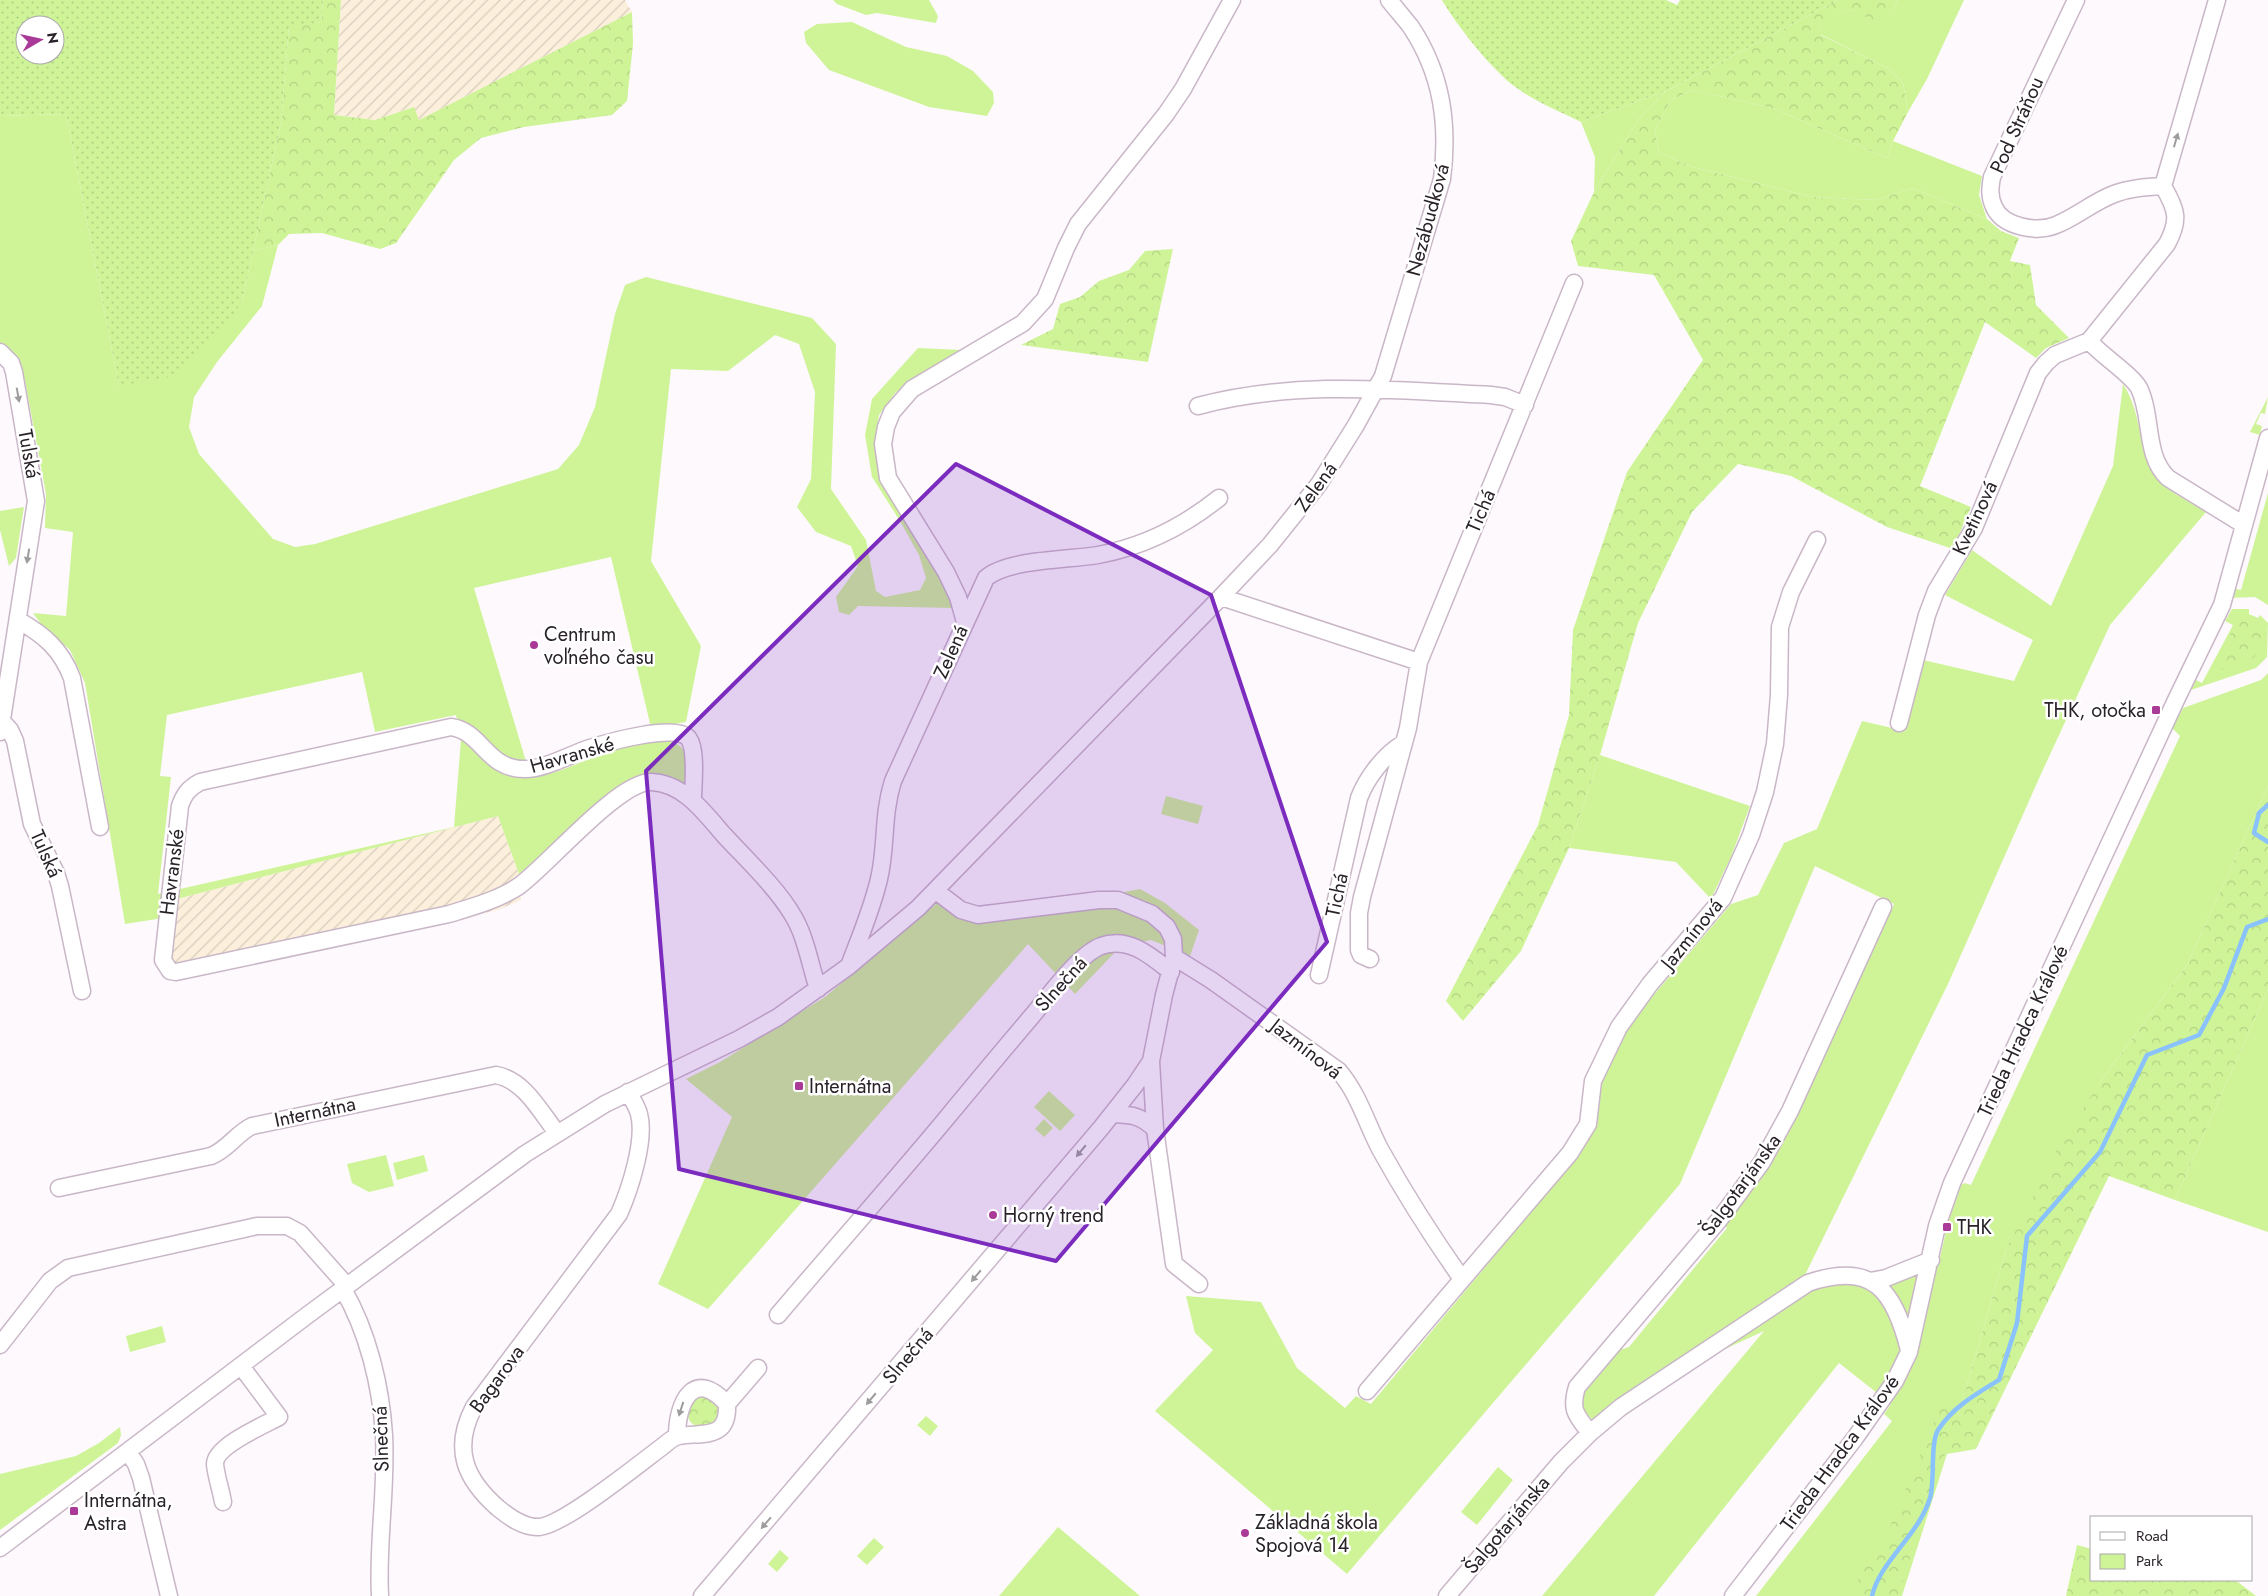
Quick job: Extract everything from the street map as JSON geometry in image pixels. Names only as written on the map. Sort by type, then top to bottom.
[{"type":"street","points":[[965,622],[958,597],[946,572],[888,478],[883,444],[886,427],[892,412],[912,389],[1024,323],[1035,312],[1052,286],[1075,229],[1166,114],[1183,89],[1232,0]]},
{"type":"street","name":"Nezábudková","points":[[1377,389],[1383,376],[1435,204],[1442,179],[1446,150],[1442,97],[1434,72],[1410,27],[1389,0]]},
{"type":"street","name":"Pod Stráňou","points":[[2076,0],[1992,177],[1990,194],[1995,209],[2006,220],[2021,226],[2038,229],[2055,225],[2114,194],[2135,188],[2163,186]]},
{"type":"street","points":[[2163,186],[2216,0]]},
{"type":"street","name":"Kvetinová","points":[[1899,722],[1927,615],[1936,591],[1974,528],[2038,374],[2046,362],[2055,356],[2089,340],[2167,244],[2175,228],[2176,213],[2172,200],[2163,186]]},
{"type":"street","name":"Tichá","points":[[1370,959],[1362,955],[1359,950],[1359,913],[1404,743],[1419,662],[1574,283]]},
{"type":"street","points":[[2089,340],[2100,354],[2132,379],[2138,387],[2142,397],[2154,458],[2160,470],[2168,478],[2244,525]]},
{"type":"street","name":"Tulská","points":[[0,352],[11,363],[14,372],[36,492],[36,510],[1,726],[10,730],[15,741],[32,824],[56,874],[82,991]]},
{"type":"street","points":[[1198,406],[1236,397],[1282,390],[1377,389],[1491,395],[1505,397],[1525,405]]},
{"type":"street","name":"Zelená","points":[[936,890],[1222,597],[1270,545],[1319,484],[1377,389]]},
{"type":"street","name":"Trieda Hradca Králové","points":[[1733,1596],[1855,1438],[1895,1381],[1910,1352],[1938,1226],[1952,1183],[2222,605],[2268,438]]},
{"type":"street","name":"Zelená","points":[[849,966],[868,918],[879,879],[883,856],[887,802],[893,781],[982,583],[992,572],[999,569],[1098,555],[1120,550],[1168,532],[1205,510],[1219,498]]},
{"type":"street","name":"Jazmínová","points":[[1367,1391],[1582,1137],[1588,1124],[1593,1081],[1619,1027],[1650,984],[1714,910],[1731,882],[1758,816],[1771,767],[1779,703],[1779,644],[1784,610],[1798,576],[1817,540]]},
{"type":"street","points":[[1222,597],[1419,662]]},
{"type":"street","points":[[18,620],[41,633],[52,643],[68,666],[72,678],[100,826]]},
{"type":"street","name":"Havranské","points":[[693,800],[693,749],[689,738],[681,733],[664,732],[597,746],[527,770],[511,769],[499,763],[466,732],[451,727],[200,782],[190,787],[184,795],[180,806],[167,906],[163,960],[170,971],[176,972],[449,914],[483,903],[519,886],[630,788],[649,782],[659,783],[693,800],[783,901],[793,914],[800,930],[818,989]]},
{"type":"street","name":"Tichá","points":[[1319,975],[1362,789],[1387,755],[1404,743]]},
{"type":"street","points":[[0,1548],[525,1154],[628,1092],[740,1039],[778,1017],[849,966],[893,930],[936,890]]},
{"type":"street","name":"Slnečná","points":[[936,890],[961,910],[978,915],[1099,900],[1118,900],[1139,907],[1161,921],[1167,928],[1173,940],[1172,965],[1151,1060],[1155,1129],[1174,1264],[1199,1284]]},
{"type":"street","name":"Šalgotarjánska","points":[[1590,1433],[1575,1414],[1573,1401],[1577,1387],[1719,1220],[1762,1162],[1790,1111],[1883,907]]},
{"type":"street","name":"Slnečná","points":[[778,1315],[944,1122],[1062,980],[1088,953],[1101,946],[1128,945],[1140,948],[1172,965]]},
{"type":"street","name":"Jazmínová","points":[[1172,965],[1211,980],[1339,1071],[1352,1087],[1386,1159],[1441,1249],[1462,1279]]},
{"type":"street","name":"Slnečná","points":[[702,1596],[1112,1114],[1135,1085],[1151,1060]]},
{"type":"street","name":"Internátna","points":[[59,1188],[211,1156],[218,1153],[252,1126],[496,1075],[507,1077],[519,1084],[557,1133]]},
{"type":"street","name":"Bagarova","points":[[628,1092],[639,1115],[639,1140],[631,1179],[619,1214],[474,1408],[465,1428],[464,1454],[473,1482],[482,1494],[509,1517],[523,1524],[538,1527],[553,1523],[573,1511],[677,1436]]},
{"type":"street","points":[[1112,1114],[1133,1115],[1145,1120],[1155,1129]]},
{"type":"street","points":[[0,1345],[50,1281],[68,1268],[257,1226],[287,1226],[300,1233],[345,1288]]},
{"type":"street","name":"Šalgotarjánska","points":[[1870,1281],[1899,1274],[1931,1260]]},
{"type":"street","name":"Šalgotarjánska","points":[[1447,1596],[1562,1462],[1590,1433],[1621,1407],[1808,1284],[1826,1277],[1844,1275],[1858,1276],[1870,1281],[1883,1290],[1892,1301],[1903,1325],[1910,1352]]},
{"type":"street","name":"Slnečná","points":[[345,1288],[360,1323],[378,1390],[384,1436],[380,1596]]},
{"type":"street","points":[[223,1502],[215,1464],[216,1457],[225,1447],[279,1417],[241,1366]]},
{"type":"street","points":[[727,1404],[714,1392],[702,1389],[692,1391],[685,1396],[681,1406],[677,1420],[677,1436],[703,1435],[716,1431],[723,1424],[727,1414],[727,1404],[758,1368]]},
{"type":"street","points":[[128,1452],[136,1464],[141,1478],[169,1596]]},
{"type":"highlighted area","points":[[956,464],[1211,595],[1327,942],[1056,1261],[679,1169],[646,771]]},
{"type":"shaded area","points":[[341,0],[625,0],[632,12],[419,120],[413,107],[375,120],[334,115]]},
{"type":"shaded area","points":[[498,816],[519,874],[521,900],[498,910],[201,976],[174,980],[159,970],[155,955],[159,919],[176,916],[173,900]]},
{"type":"green space","points":[[0,0],[323,0],[321,22],[289,27],[281,122],[242,302],[221,332],[176,376],[119,386],[66,114],[0,116]]},
{"type":"green space","points":[[323,0],[341,0],[334,115],[375,120],[414,107],[419,120],[632,12],[633,44],[627,101],[612,115],[524,127],[481,138],[454,160],[396,243],[380,249],[322,233],[289,234],[278,245],[253,251],[281,122],[289,26],[321,22]]},
{"type":"green space","points":[[833,0],[929,0],[938,16],[936,23],[877,13],[866,15],[837,4]]},
{"type":"green space","points":[[1442,0],[1666,0],[1677,5],[1680,0],[1838,0],[1666,91],[1581,122],[1535,100],[1510,83],[1473,44]]},
{"type":"green space","points":[[1838,0],[1897,0],[1893,12],[1876,22],[1852,10],[1819,22],[1821,35],[1889,69],[1903,83],[1908,112],[1893,141],[1887,158],[1772,108],[1693,90],[1671,100],[1655,131],[1659,153],[1693,167],[1813,197],[1876,200],[1912,188],[1987,219],[2001,231],[2019,238],[2010,261],[2030,265],[2036,305],[2069,338],[2046,348],[2036,358],[1985,322],[1920,486],[1971,507],[1953,549],[1887,527],[1791,476],[1738,464],[1692,512],[1638,623],[1600,755],[1569,848],[1521,951],[1463,1021],[1446,1001],[1538,825],[1569,715],[1573,630],[1627,472],[1703,360],[1654,275],[1578,266],[1571,241],[1594,192],[1638,120],[1666,91]]},
{"type":"green space","points":[[1897,0],[1964,0],[1927,79],[1908,112],[1903,83],[1889,69],[1820,34],[1819,21],[1852,10],[1893,12]]},
{"type":"green space","points":[[852,22],[906,47],[947,56],[973,71],[993,92],[994,103],[987,116],[929,107],[829,70],[806,43],[804,32],[817,24]]},
{"type":"green space","points":[[1693,90],[1772,108],[1887,158],[1893,141],[1982,176],[1979,195],[1987,219],[1912,188],[1876,200],[1813,197],[1693,167],[1659,153],[1655,131],[1671,100]]},
{"type":"green space","points":[[1666,91],[1638,120],[1594,192],[1595,157],[1581,122]]},
{"type":"green space","points":[[66,114],[119,386],[242,302],[253,251],[278,245],[262,306],[217,362],[194,397],[189,427],[199,454],[273,539],[295,547],[315,544],[558,469],[579,445],[595,407],[615,314],[625,285],[646,277],[812,318],[836,344],[831,489],[866,540],[876,591],[885,597],[920,590],[926,578],[919,555],[872,477],[865,435],[872,399],[918,348],[963,350],[896,392],[879,415],[875,448],[883,483],[949,594],[954,608],[858,606],[849,615],[839,612],[836,597],[858,566],[851,546],[816,532],[797,507],[811,479],[815,392],[799,344],[775,335],[728,371],[671,369],[651,561],[701,646],[686,722],[651,728],[611,557],[474,588],[531,778],[632,745],[659,740],[675,743],[687,754],[687,784],[655,778],[631,780],[623,783],[519,874],[498,816],[173,900],[176,916],[125,924],[85,683],[70,650],[41,624],[33,613],[66,616],[73,532],[45,528],[46,494],[25,381],[18,361],[0,344],[0,116]],"holes":[[[362,672],[375,732],[456,715],[461,740],[454,827],[158,894],[171,777],[160,776],[167,715]]]},
{"type":"green space","points":[[1173,249],[1148,362],[1021,345],[1053,329],[1060,304],[1080,297],[1099,281],[1129,270],[1145,251]]},
{"type":"green space","points":[[2123,384],[2134,408],[2146,457],[2157,479],[2172,492],[2206,512],[2110,625],[2041,774],[1948,984],[1805,1275],[1841,1267],[1874,1273],[1895,1268],[1913,1259],[1938,1266],[1948,1223],[1961,1185],[1965,1183],[1971,1185],[2180,736],[2172,728],[2183,708],[2261,680],[2268,673],[2268,786],[2187,965],[2101,1081],[2006,1250],[1947,1454],[1902,1596],[1756,1596],[1892,1421],[1884,1414],[1891,1404],[1839,1363],[1654,1596],[1542,1596],[1764,1331],[1712,1355],[1603,1431],[1582,1409],[1584,1390],[1619,1348],[1629,1347],[1727,1228],[1725,1225],[1775,1157],[1790,1130],[1894,904],[1815,866],[1680,1184],[1347,1574],[1155,1411],[1213,1350],[1195,1333],[1186,1296],[1261,1302],[1297,1368],[1345,1408],[1356,1396],[1371,1404],[1581,1152],[1594,1126],[1601,1079],[1629,1024],[1731,904],[1758,895],[1784,843],[1817,829],[1862,721],[1905,731],[1923,660],[2014,681],[2033,640],[1945,595],[1972,550],[2051,606],[2113,466]]},
{"type":"green space","points":[[2268,397],[2265,414],[2261,413],[2256,424],[2262,426],[2260,435],[2250,432]]},
{"type":"green space","points":[[2268,493],[2268,605],[2255,597],[2229,598],[2232,588],[2241,590]]},
{"type":"green space","points":[[24,507],[16,558],[9,566],[0,530],[0,511]]},
{"type":"green space","points":[[2232,609],[2249,609],[2249,614],[2258,618],[2260,615],[2268,623],[2267,657],[2256,668],[2188,691],[2194,679],[2202,683],[2233,625],[2225,621]]},
{"type":"green space","points":[[2243,618],[2254,619],[2261,630],[2263,649],[2245,664],[2222,670],[2223,649],[2234,629]]},
{"type":"green space","points":[[1600,755],[1750,806],[1731,857],[1711,899],[1676,862],[1569,848]]},
{"type":"green space","points":[[2268,786],[2268,989],[2175,1200],[2109,1176],[1976,1449],[1947,1454],[1947,1450],[1941,1462],[1898,1596],[1856,1596],[1861,1565],[1885,1538],[1940,1408],[1953,1407],[1958,1416],[2006,1250],[2062,1140],[2101,1081],[2187,965]]},
{"type":"green space","points":[[1166,796],[1203,806],[1198,824],[1161,814]]},
{"type":"green space","points":[[1140,889],[1165,903],[1199,930],[1190,956],[1151,940],[1120,947],[1075,994],[1028,944],[708,1309],[658,1284],[732,1117],[686,1079],[720,1062],[825,997],[949,893],[992,917]]},
{"type":"green space","points":[[2268,989],[2268,1232],[2175,1200]]},
{"type":"green space","points":[[1049,1091],[1075,1115],[1060,1131],[1034,1107]]},
{"type":"green space","points":[[1044,1119],[1053,1128],[1044,1137],[1035,1129]]},
{"type":"green space","points":[[386,1155],[394,1186],[369,1192],[352,1183],[347,1164]]},
{"type":"green space","points":[[424,1155],[428,1171],[397,1180],[393,1163]]},
{"type":"green space","points":[[162,1326],[166,1342],[130,1352],[126,1336]]},
{"type":"green space","points":[[705,1394],[719,1407],[714,1422],[700,1428],[692,1424],[688,1418],[688,1402]]},
{"type":"green space","points":[[926,1416],[938,1426],[930,1436],[917,1425]]},
{"type":"green space","points":[[120,1427],[121,1435],[118,1443],[0,1530],[0,1474],[76,1456],[99,1443]]},
{"type":"green space","points":[[1498,1467],[1513,1480],[1477,1525],[1461,1512]]},
{"type":"green space","points":[[1058,1527],[1140,1596],[999,1596]]},
{"type":"green space","points":[[874,1538],[884,1547],[867,1565],[857,1556]]},
{"type":"green space","points":[[2077,1545],[2090,1548],[2090,1581],[2234,1581],[2238,1582],[2256,1596],[2066,1596]]},
{"type":"green space","points":[[780,1550],[789,1558],[777,1572],[768,1564]]},
{"type":"waterway","points":[[2268,805],[2259,813],[2254,833],[2268,842]]},
{"type":"waterway","points":[[1872,1596],[1876,1583],[1883,1571],[1925,1511],[1930,1498],[1934,1444],[1938,1430],[1958,1408],[1999,1380],[2017,1323],[2027,1236],[2100,1152],[2147,1055],[2199,1035],[2224,988],[2247,927],[2268,919]]},
{"type":"place","name":"Centrum voľného času","points":[[534,645]]},
{"type":"place","name":"THK, otočka","points":[[2156,710]]},
{"type":"place","name":"Internátna","points":[[799,1086]]},
{"type":"place","name":"Horný trend","points":[[993,1215]]},
{"type":"place","name":"THK","points":[[1947,1227]]},
{"type":"place","name":"Internátna, Astra","points":[[74,1511]]},
{"type":"place","name":"Základná škola Spojová 14","points":[[1245,1533]]}]
